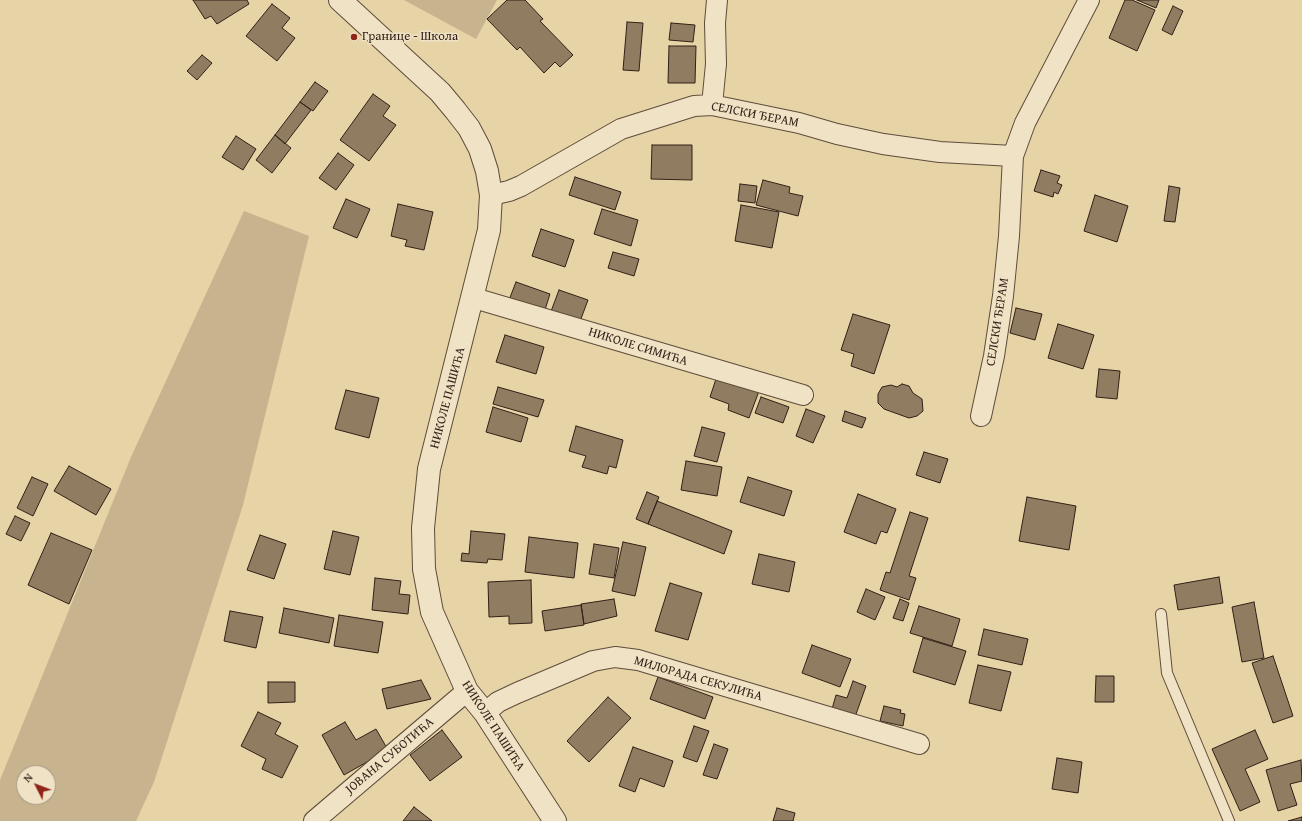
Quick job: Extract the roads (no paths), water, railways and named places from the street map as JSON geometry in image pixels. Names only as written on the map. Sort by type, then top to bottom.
[{"type":"street","name":"НИКОЛЕ ПАШИЋА","points":[[340,0],[440,92],[469,128],[480,149],[487,171],[491,195],[489,230],[474,298],[429,469],[424,502],[422,551],[427,595],[432,612],[467,691],[485,713],[555,821]]},
{"type":"street","points":[[712,105],[716,64],[715,23],[717,0]]},
{"type":"street","name":"СЕЛСКИ ЂЕРАМ","points":[[981,416],[994,356],[1003,296],[1009,236],[1013,156],[1025,123],[1089,0]]},
{"type":"street","name":"СЕЛСКИ ЂЕРАМ","points":[[491,195],[510,191],[521,186],[621,130],[694,106],[712,105],[799,123],[837,134],[883,144],[940,152],[1013,156]]},
{"type":"street","name":"НИКОЛЕ СИМИЋА","points":[[474,298],[803,396]]},
{"type":"street","name":"МИЛОРАДА СЕКУЛИЋА","points":[[485,713],[498,702],[536,684],[594,661],[615,657],[638,660],[918,744]]},
{"type":"street","name":"ЈОВАНА СУБОТИЋА","points":[[314,821],[467,691]]},
{"type":"lane","points":[[1161,614],[1167,673],[1229,821]]},
{"type":"place","name":"Границе - Школа","points":[[354,37]]}]
